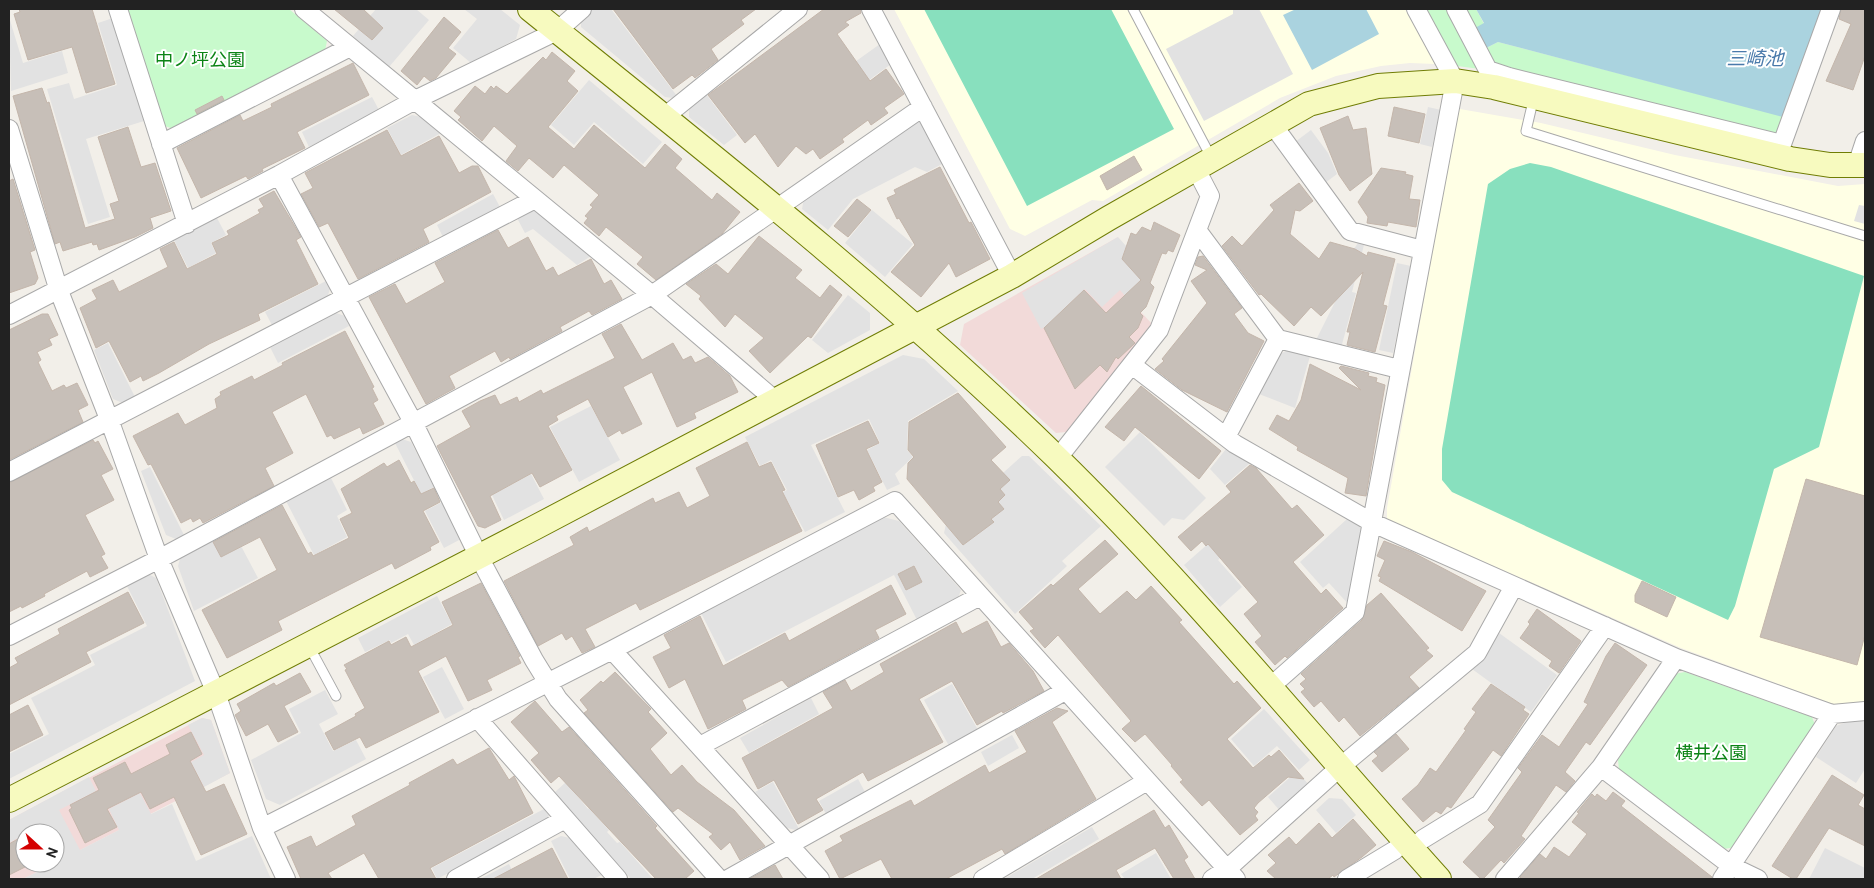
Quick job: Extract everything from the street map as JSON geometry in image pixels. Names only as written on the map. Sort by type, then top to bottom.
[{"type":"street","points":[[118,9],[187,224]]},
{"type":"street","points":[[304,9],[652,295],[776,401]]},
{"type":"street","points":[[530,9],[777,210],[917,328],[1057,458],[1138,540],[1439,879]]},
{"type":"street","points":[[9,315],[187,224],[415,100],[557,31],[582,9]]},
{"type":"street","points":[[664,118],[798,9]]},
{"type":"street","points":[[871,9],[1012,276]]},
{"type":"street","points":[[1269,688],[1355,612],[1373,523],[1399,369],[1455,81],[1416,9]]},
{"type":"street","points":[[1456,9],[1488,70],[1509,77],[1782,144],[1831,9]]},
{"type":"street","points":[[161,144],[350,47]]},
{"type":"street","points":[[9,800],[917,328],[1012,276],[1109,218],[1309,104],[1378,86],[1455,81],[1534,97],[1790,159],[1830,165],[1861,165],[1865,141]]},
{"type":"street","points":[[9,636],[414,424],[652,295],[923,107]]},
{"type":"street","points":[[1273,125],[1350,231],[1422,250]]},
{"type":"street","points":[[9,129],[59,290],[109,419],[159,559],[216,693],[262,828],[286,879]]},
{"type":"street","points":[[1057,458],[1159,330],[1210,196],[1204,164]]},
{"type":"street","points":[[279,175],[414,424],[479,557],[548,682],[558,698],[719,879]]},
{"type":"street","points":[[9,472],[535,199]]},
{"type":"street","points":[[1197,230],[1278,339],[1399,369]]},
{"type":"street","points":[[1226,437],[1278,339]]},
{"type":"street","points":[[1132,365],[1226,437],[1373,523],[1676,658],[1832,714],[1865,711]]},
{"type":"street","points":[[262,828],[612,650],[895,500],[1065,691],[1232,874]]},
{"type":"street","points":[[1212,879],[1232,874],[1339,768],[1478,653],[1514,586]]},
{"type":"street","points":[[700,746],[980,596]]},
{"type":"street","points":[[1423,839],[1480,804],[1604,626]]},
{"type":"street","points":[[612,650],[820,879]]},
{"type":"street","points":[[1505,879],[1601,767],[1676,658]]},
{"type":"street","points":[[728,879],[1065,691]]},
{"type":"street","points":[[1728,873],[1832,714]]},
{"type":"street","points":[[477,718],[618,879]]},
{"type":"street","points":[[1601,767],[1728,873],[1758,879]]},
{"type":"street","points":[[983,879],[1147,781]]},
{"type":"street","points":[[456,879],[565,819]]},
{"type":"street","points":[[1347,879],[1396,850]]},
{"type":"lane","points":[[1133,9],[1204,164]]},
{"type":"lane","points":[[1534,97],[1526,131],[1865,236]]},
{"type":"lane","points":[[308,645],[336,696]]},
{"type":"shaded area","points":[[376,9],[416,9],[429,20],[389,67],[353,36]]},
{"type":"shaded area","points":[[464,9],[500,9],[520,25],[516,39],[471,63],[453,48],[477,19]]},
{"type":"shaded area","points":[[593,9],[611,9],[677,96],[673,98],[665,97],[581,27],[581,20]]},
{"type":"shaded area","points":[[894,9],[1405,9],[1435,64],[1410,63],[1381,66],[1336,76],[1280,98],[1103,201],[1092,200],[1025,236],[1010,229]]},
{"type":"shaded area","points":[[1233,9],[1259,9],[1293,74],[1204,121],[1166,49],[1233,14]]},
{"type":"shaded area","points":[[9,17],[23,63],[62,51],[68,73],[11,91]]},
{"type":"shaded area","points":[[113,18],[144,121],[86,139],[110,217],[88,224],[47,89],[69,83],[74,99],[117,85],[98,23]]},
{"type":"shaded area","points":[[880,44],[891,64],[827,111],[813,92]]},
{"type":"shaded area","points":[[589,80],[662,142],[643,164],[594,122],[574,145],[551,125]]},
{"type":"shaded area","points":[[706,94],[737,135],[724,145],[689,117],[689,107]]},
{"type":"shaded area","points":[[372,97],[380,112],[309,147],[302,132]]},
{"type":"shaded area","points":[[1428,107],[1441,110],[1432,147],[1420,144]]},
{"type":"shaded area","points":[[1460,109],[1541,123],[1675,155],[1838,186],[1865,184],[1865,702],[1836,705],[1681,648],[1387,519],[1387,508],[1457,114]]},
{"type":"shaded area","points":[[412,115],[421,117],[441,133],[401,155],[387,128]]},
{"type":"shaded area","points":[[914,120],[924,124],[944,163],[927,172],[915,167],[853,199],[828,230],[802,209],[804,198]]},
{"type":"shaded area","points":[[1311,130],[1328,153],[1337,174],[1325,183],[1295,142]]},
{"type":"shaded area","points":[[493,194],[500,207],[443,237],[437,225]]},
{"type":"shaded area","points":[[1859,205],[1865,206],[1865,224],[1854,221]]},
{"type":"shaded area","points":[[532,210],[538,212],[591,256],[577,265],[533,229],[525,233],[517,218]]},
{"type":"shaded area","points":[[872,210],[913,244],[885,277],[845,243]]},
{"type":"shaded area","points":[[217,218],[226,235],[211,243],[216,253],[188,268],[174,240]]},
{"type":"shaded area","points":[[1118,237],[1127,297],[1153,325],[1066,432],[1056,433],[960,345],[964,324]]},
{"type":"shaded area","points":[[1118,237],[1151,274],[1126,297],[1120,290],[1102,307],[1085,289],[1062,311],[1063,313],[1055,321],[1041,329],[1022,293]]},
{"type":"shaded area","points":[[1358,243],[1364,245],[1352,292],[1356,293],[1341,348],[1315,342],[1341,290],[1331,282]]},
{"type":"shaded area","points":[[1397,263],[1411,266],[1393,353],[1379,350]]},
{"type":"shaded area","points":[[326,281],[330,289],[327,298],[272,325],[265,312]]},
{"type":"shaded area","points":[[848,295],[870,313],[870,330],[828,353],[812,340]]},
{"type":"shaded area","points":[[336,313],[345,316],[349,326],[278,363],[270,347]]},
{"type":"shaded area","points":[[108,343],[135,397],[123,403],[113,399],[94,350]]},
{"type":"shaded area","points":[[1288,350],[1310,356],[1295,408],[1259,394],[1280,354]]},
{"type":"shaded area","points":[[903,355],[924,359],[958,391],[908,421],[907,450],[913,457],[895,474],[900,484],[887,490],[867,450],[880,443],[869,419],[811,445],[845,512],[805,532],[793,510],[785,514],[775,496],[787,490],[771,460],[760,466],[745,437]]},
{"type":"shaded area","points":[[591,406],[620,460],[579,482],[550,427]]},
{"type":"shaded area","points":[[1140,432],[1206,498],[1184,520],[1172,518],[1164,526],[1105,467]]},
{"type":"shaded area","points":[[402,439],[411,442],[434,487],[421,494],[395,443]]},
{"type":"shaded area","points":[[1226,449],[1250,463],[1225,485],[1210,469]]},
{"type":"shaded area","points":[[1022,456],[1029,456],[1101,526],[1062,561],[1067,566],[1015,614],[944,533],[946,524]]},
{"type":"shaded area","points":[[150,467],[184,535],[176,539],[166,535],[141,471]]},
{"type":"shaded area","points":[[531,474],[544,499],[504,520],[492,495]]},
{"type":"shaded area","points":[[331,478],[347,510],[337,516],[347,537],[314,555],[286,501]]},
{"type":"shaded area","points":[[442,502],[461,539],[444,548],[425,511]]},
{"type":"shaded area","points":[[1251,506],[1264,520],[1218,560],[1242,587],[1220,607],[1184,565]]},
{"type":"shaded area","points":[[883,517],[899,521],[961,590],[958,598],[917,620],[894,575],[726,662],[700,611]]},
{"type":"shaded area","points":[[1347,519],[1359,525],[1366,536],[1351,607],[1329,583],[1323,588],[1300,562]]},
{"type":"shaded area","points":[[232,529],[258,578],[194,611],[178,566],[181,555]]},
{"type":"shaded area","points":[[148,574],[156,578],[195,681],[9,779],[9,754],[49,734],[31,698],[95,665],[90,655],[147,626],[126,584]]},
{"type":"shaded area","points":[[437,596],[452,624],[414,645],[408,634],[391,643],[390,640],[365,652],[358,638]]},
{"type":"shaded area","points":[[1499,633],[1557,675],[1531,712],[1472,669],[1483,659]]},
{"type":"shaded area","points":[[442,667],[464,709],[445,719],[423,677]]},
{"type":"shaded area","points":[[952,684],[978,730],[949,746],[924,700]]},
{"type":"shaded area","points":[[325,690],[338,714],[319,724],[333,751],[356,740],[366,759],[280,805],[266,799],[251,760],[301,733],[289,709]]},
{"type":"shaded area","points":[[811,698],[819,714],[749,753],[740,738]]},
{"type":"shaded area","points":[[1264,709],[1310,760],[1299,770],[1277,746],[1254,766],[1231,739]]},
{"type":"shaded area","points":[[202,718],[211,720],[230,773],[65,858],[65,823],[15,823],[15,873],[35,873],[23,879],[9,879],[9,820]]},
{"type":"shaded area","points":[[202,718],[211,720],[230,773],[204,787],[191,762],[204,755],[188,725]]},
{"type":"shaded area","points":[[1865,720],[1865,769],[1856,783],[1816,757],[1836,726]]},
{"type":"shaded area","points":[[1012,735],[1019,748],[988,766],[981,752]]},
{"type":"shaded area","points":[[1297,771],[1309,785],[1280,811],[1268,797]]},
{"type":"shaded area","points":[[89,777],[96,791],[59,810],[80,850],[119,830],[109,809],[140,793],[151,814],[172,804],[196,861],[252,836],[271,879],[23,879],[35,873],[65,873],[65,823],[15,823],[15,840],[9,843],[9,820]]},
{"type":"shaded area","points":[[858,779],[865,792],[826,814],[819,801]]},
{"type":"shaded area","points":[[566,782],[588,809],[609,830],[607,832],[617,843],[620,842],[653,879],[631,879],[554,793]]},
{"type":"shaded area","points":[[773,782],[799,829],[787,828],[755,792]]},
{"type":"shaded area","points":[[1329,798],[1342,799],[1356,815],[1336,833],[1316,810]]},
{"type":"shaded area","points":[[544,809],[549,815],[546,823],[437,879],[432,868]]},
{"type":"shaded area","points":[[1092,827],[1099,839],[1032,879],[1004,879]]},
{"type":"shaded area","points":[[561,836],[570,838],[602,875],[593,879],[570,879],[551,841]]},
{"type":"shaded area","points":[[1825,848],[1865,868],[1865,879],[1809,879]]},
{"type":"shaded area","points":[[1156,853],[1171,879],[1125,879],[1121,874]]},
{"type":"shaded area","points":[[509,864],[516,879],[480,879]]},
{"type":"green space","name":"中ノ坪公園","points":[[128,9],[289,9],[327,41],[324,55],[176,130],[165,126]]},
{"type":"green space","points":[[924,9],[1111,9],[1174,129],[1027,206]]},
{"type":"green space","points":[[1427,9],[1476,9],[1484,24],[1482,50],[1498,42],[1787,117],[1789,141],[1488,70],[1457,66]]},
{"type":"green space","points":[[1530,163],[1551,167],[1864,276],[1819,447],[1774,469],[1735,606],[1728,620],[1452,492],[1442,480],[1442,449],[1488,184],[1510,169]]},
{"type":"green space","name":"横井公園","points":[[1685,672],[1812,717],[1815,725],[1735,847],[1724,849],[1619,769],[1618,760],[1674,674]]},
{"type":"water","points":[[1296,9],[1366,9],[1379,34],[1312,70],[1283,15]]},
{"type":"water","name":"三崎池","points":[[1476,9],[1826,9],[1787,118],[1498,42],[1482,50],[1475,28],[1484,23]]},
{"type":"building","points":[[19,9],[92,9],[115,84],[86,93],[72,47],[28,60],[14,14],[20,12]]},
{"type":"building","points":[[334,9],[363,9],[383,28],[372,40]]},
{"type":"building","points":[[613,9],[756,9],[741,20],[744,24],[711,49],[718,60],[695,78],[692,75],[673,89]]},
{"type":"building","points":[[824,9],[860,9],[861,13],[845,22],[849,25],[837,34],[870,81],[886,69],[904,94],[884,108],[888,113],[871,125],[868,120],[842,139],[844,142],[820,159],[813,149],[806,154],[796,146],[778,167],[755,134],[745,143],[708,95]]},
{"type":"building","points":[[1841,9],[1865,9],[1865,56],[1853,90],[1826,81],[1851,24],[1839,19]]},
{"type":"building","points":[[444,17],[461,32],[448,48],[456,54],[436,78],[430,81],[424,76],[417,85],[401,71]]},
{"type":"building","points":[[552,52],[575,71],[567,81],[578,91],[548,127],[574,149],[594,125],[645,168],[665,144],[682,159],[675,168],[712,200],[717,193],[740,212],[722,234],[656,280],[637,264],[643,257],[606,227],[599,236],[584,223],[588,218],[585,216],[593,207],[590,205],[599,195],[564,165],[553,178],[529,158],[518,171],[506,161],[517,146],[494,126],[482,141],[458,120],[461,117],[454,111],[475,86],[485,94],[491,86],[494,89],[496,86],[507,94],[543,57],[546,60]]},
{"type":"building","points":[[353,63],[369,95],[297,132],[305,148],[262,169],[263,171],[248,179],[246,176],[201,198],[177,148],[240,115],[243,121],[272,107],[271,104]]},
{"type":"building","points":[[42,88],[47,103],[49,102],[85,228],[115,219],[110,204],[119,201],[98,137],[128,127],[141,167],[155,163],[171,211],[150,218],[153,228],[135,237],[99,250],[97,244],[93,245],[92,242],[63,251],[60,242],[55,244],[13,96]]},
{"type":"building","points":[[222,96],[224,100],[197,114],[195,110]]},
{"type":"building","points":[[1394,107],[1425,114],[1419,143],[1388,136]]},
{"type":"building","points":[[1348,116],[1353,130],[1366,128],[1372,174],[1350,191],[1339,175],[1320,128]]},
{"type":"building","points":[[387,130],[401,156],[439,136],[459,173],[472,166],[478,166],[491,192],[423,229],[429,242],[358,279],[328,223],[319,227],[301,194],[313,188],[305,173]]},
{"type":"building","points":[[1134,156],[1142,170],[1107,190],[1100,176]]},
{"type":"building","points":[[940,167],[990,259],[956,277],[949,263],[921,297],[891,272],[915,245],[899,218],[897,219],[887,198],[896,194],[894,190]]},
{"type":"building","points":[[1381,168],[1406,172],[1405,174],[1413,176],[1409,199],[1420,200],[1416,227],[1388,222],[1387,226],[1367,223],[1368,217],[1358,202]]},
{"type":"building","points":[[13,179],[35,250],[30,252],[38,278],[35,284],[9,293],[9,181]]},
{"type":"building","points":[[1299,183],[1313,201],[1300,211],[1295,210],[1290,234],[1319,259],[1330,242],[1355,249],[1367,256],[1368,252],[1395,259],[1383,305],[1387,306],[1375,352],[1347,345],[1350,332],[1347,332],[1363,272],[1321,316],[1311,307],[1294,326],[1261,294],[1259,295],[1222,246],[1232,236],[1242,246],[1274,210],[1270,205]]},
{"type":"building","points":[[274,191],[301,237],[296,240],[318,284],[258,314],[260,320],[209,344],[159,373],[143,381],[141,376],[130,382],[109,341],[96,348],[80,308],[97,299],[92,290],[113,280],[119,292],[168,267],[160,249],[174,242],[187,269],[217,254],[212,243],[229,235],[227,231],[260,213],[258,210],[264,207],[259,199]]},
{"type":"building","points":[[857,199],[871,210],[848,237],[834,226]]},
{"type":"building","points":[[1154,222],[1180,235],[1173,252],[1168,250],[1166,254],[1162,253],[1150,283],[1154,287],[1146,307],[1140,313],[1143,316],[1138,328],[1129,337],[1135,343],[1118,359],[1116,357],[1107,372],[1100,365],[1075,389],[1044,328],[1084,290],[1106,313],[1141,280],[1122,259],[1131,233],[1136,235],[1142,227],[1151,231]]},
{"type":"building","points":[[498,230],[508,248],[528,237],[546,271],[553,267],[558,276],[591,259],[604,284],[611,280],[622,299],[592,315],[589,311],[560,327],[562,331],[510,359],[509,357],[501,362],[495,351],[449,376],[455,388],[426,404],[369,297],[395,284],[406,304],[445,282],[435,263]]},
{"type":"building","points":[[759,236],[802,270],[795,278],[820,298],[830,285],[842,295],[811,338],[808,336],[770,373],[749,351],[764,338],[735,314],[725,327],[699,299],[701,296],[686,284],[716,264],[728,274]]},
{"type":"building","points":[[1203,256],[1242,308],[1234,314],[1248,333],[1264,341],[1227,412],[1182,390],[1155,369],[1164,361],[1162,359],[1207,303],[1191,281],[1207,270],[1195,265],[1198,257]]},
{"type":"building","points":[[42,314],[48,314],[58,335],[49,339],[52,345],[37,352],[41,360],[38,362],[52,391],[64,385],[66,388],[77,383],[88,405],[78,410],[83,422],[9,460],[9,330]]},
{"type":"building","points":[[621,324],[642,360],[673,343],[683,360],[691,356],[695,363],[708,357],[730,376],[738,392],[694,413],[696,418],[677,427],[652,372],[623,387],[642,424],[622,434],[620,430],[608,437],[588,399],[556,416],[558,420],[548,426],[572,470],[540,487],[532,473],[490,496],[501,520],[485,528],[478,526],[437,446],[471,427],[462,411],[480,401],[495,395],[500,405],[517,397],[519,402],[541,390],[543,394],[615,358],[602,334]]},
{"type":"building","points":[[345,331],[374,387],[372,388],[378,400],[373,403],[384,424],[363,434],[360,427],[334,439],[331,435],[327,437],[306,394],[272,412],[293,453],[265,468],[274,486],[203,523],[200,518],[193,522],[191,518],[181,523],[151,464],[148,465],[133,436],[178,413],[185,425],[217,408],[215,399],[221,395],[220,392],[252,376],[254,380],[283,365],[282,363]]},
{"type":"building","points":[[1310,364],[1361,390],[1339,368],[1341,366],[1369,373],[1368,376],[1377,378],[1376,382],[1385,385],[1366,496],[1345,493],[1348,478],[1297,450],[1298,447],[1269,429],[1277,415],[1289,421],[1301,400]]},
{"type":"building","points":[[1141,386],[1221,451],[1199,479],[1135,427],[1124,441],[1105,427]]},
{"type":"building","points":[[958,393],[1006,447],[991,460],[1010,480],[1000,489],[1005,495],[998,502],[1004,509],[991,519],[994,522],[963,545],[907,479],[908,463],[914,457],[908,450],[909,422]]},
{"type":"building","points":[[868,421],[879,443],[866,449],[882,482],[873,487],[875,491],[859,500],[854,490],[838,497],[816,445]]},
{"type":"building","points":[[93,440],[95,443],[98,441],[113,469],[101,475],[114,500],[85,515],[105,554],[101,556],[108,568],[90,577],[87,571],[44,594],[45,596],[22,608],[21,606],[9,612],[9,483]]},
{"type":"building","points":[[747,442],[759,467],[771,462],[785,490],[782,491],[802,531],[640,610],[636,603],[585,629],[595,647],[582,653],[572,636],[566,640],[562,633],[538,646],[504,581],[574,545],[570,537],[587,527],[589,532],[653,498],[655,503],[679,492],[687,508],[710,496],[696,468]]},
{"type":"building","points":[[399,460],[411,483],[414,481],[421,494],[434,488],[440,502],[423,511],[439,542],[430,547],[431,550],[395,569],[392,563],[278,621],[282,630],[227,658],[202,610],[277,570],[260,537],[221,557],[213,542],[282,505],[308,554],[311,552],[313,556],[349,538],[340,519],[352,513],[341,489],[384,463],[387,467]]},
{"type":"building","points":[[1250,465],[1256,468],[1292,509],[1297,505],[1324,535],[1293,562],[1321,594],[1326,589],[1343,608],[1287,658],[1285,656],[1275,665],[1255,642],[1262,636],[1244,614],[1258,602],[1208,544],[1206,546],[1202,541],[1191,551],[1178,537],[1231,492],[1226,486]]},
{"type":"building","points":[[1806,479],[1865,496],[1865,635],[1857,665],[1760,637]]},
{"type":"building","points":[[1105,540],[1118,554],[1078,589],[1100,614],[1127,591],[1136,600],[1151,586],[1182,620],[1179,622],[1234,684],[1237,681],[1261,708],[1227,739],[1253,768],[1269,755],[1271,757],[1279,750],[1304,779],[1288,777],[1258,803],[1254,808],[1258,812],[1255,816],[1258,820],[1240,835],[1209,800],[1202,806],[1180,782],[1183,780],[1145,734],[1135,742],[1122,729],[1131,721],[1058,635],[1045,648],[1030,631],[1034,629],[1019,612],[1051,584],[1053,586]]},
{"type":"building","points":[[1384,541],[1412,552],[1486,591],[1462,631],[1379,581],[1381,577],[1378,576],[1385,560],[1377,556]]},
{"type":"building","points":[[914,566],[922,582],[906,590],[898,574]]},
{"type":"building","points":[[1642,581],[1676,597],[1667,617],[1635,602],[1635,595]]},
{"type":"building","points":[[481,583],[520,656],[518,657],[521,663],[487,680],[492,690],[468,701],[446,656],[418,671],[439,712],[366,748],[360,737],[334,750],[325,733],[356,716],[355,714],[365,708],[344,665],[389,641],[391,645],[406,637],[411,647],[453,625],[442,602]]},
{"type":"building","points":[[891,585],[906,614],[875,630],[879,638],[788,687],[782,680],[742,700],[746,709],[708,729],[685,679],[669,688],[653,657],[671,648],[664,635],[700,616],[723,666],[785,633],[789,641]]},
{"type":"building","points":[[128,592],[144,623],[86,652],[91,662],[9,705],[9,668],[18,663],[15,658],[60,634],[58,629]]},
{"type":"building","points":[[1381,593],[1429,648],[1426,650],[1433,656],[1409,677],[1419,688],[1360,736],[1344,717],[1339,722],[1321,701],[1314,707],[1301,692],[1305,689],[1300,684],[1306,679],[1301,674],[1362,620],[1367,605]]},
{"type":"building","points":[[1537,609],[1581,641],[1559,673],[1549,666],[1552,661],[1520,638],[1530,624],[1528,622]]},
{"type":"building","points":[[987,621],[1001,647],[1009,643],[1033,671],[1044,691],[977,725],[952,681],[919,699],[943,742],[868,781],[863,772],[816,799],[823,810],[798,824],[774,780],[758,789],[742,758],[833,708],[823,692],[845,680],[851,691],[884,672],[880,664],[956,622],[962,634]]},
{"type":"building","points":[[1615,643],[1647,665],[1590,745],[1586,742],[1565,772],[1575,781],[1566,792],[1556,785],[1521,836],[1525,839],[1504,863],[1501,860],[1481,879],[1463,862],[1495,827],[1488,820],[1522,772],[1518,768],[1542,735],[1559,747],[1588,704],[1584,702],[1606,656]]},
{"type":"building","points":[[615,672],[651,709],[648,712],[667,733],[650,749],[671,775],[682,765],[697,782],[734,810],[765,846],[740,860],[730,842],[721,850],[709,837],[713,834],[678,808],[673,812],[584,713],[588,710],[580,700],[601,681],[603,683]]},
{"type":"building","points":[[300,673],[311,692],[284,706],[298,732],[278,742],[268,724],[246,736],[235,715],[241,711],[237,704],[274,683],[276,686]]},
{"type":"building","points":[[1491,684],[1525,707],[1523,710],[1529,714],[1501,756],[1493,750],[1451,808],[1447,806],[1441,814],[1436,811],[1423,822],[1402,799],[1418,785],[1430,768],[1436,772],[1466,730],[1464,729],[1476,712],[1472,709]]},
{"type":"building","points":[[535,701],[562,732],[569,727],[657,826],[655,828],[694,871],[685,879],[656,879],[559,776],[551,783],[531,760],[539,753],[511,722]]},
{"type":"building","points":[[28,705],[43,735],[9,752],[9,715]]},
{"type":"building","points":[[1057,708],[1068,711],[1052,722],[1096,799],[1005,854],[1002,849],[946,879],[892,879],[881,859],[840,879],[825,851],[843,841],[840,836],[911,800],[914,806],[985,765],[989,773],[1027,752],[1015,731]]},
{"type":"building","points":[[191,732],[202,754],[190,761],[206,792],[224,784],[247,834],[201,855],[174,797],[150,809],[141,792],[107,809],[117,827],[85,843],[69,810],[72,808],[70,805],[99,790],[93,778],[125,762],[131,774],[170,754],[166,745]]},
{"type":"building","points":[[1396,734],[1409,749],[1382,772],[1372,761],[1378,756],[1374,752]]},
{"type":"building","points":[[489,748],[509,780],[514,776],[533,813],[430,868],[436,879],[379,879],[364,853],[328,873],[332,879],[301,879],[287,847],[311,836],[316,847],[356,825],[352,816],[410,785],[409,783],[453,759],[457,765]]},
{"type":"building","points":[[1832,775],[1864,795],[1858,805],[1865,809],[1865,846],[1829,828],[1796,879],[1793,879],[1772,866]]},
{"type":"building","points":[[1613,792],[1625,801],[1621,806],[1712,877],[1712,879],[1522,879],[1520,877],[1540,854],[1546,859],[1554,847],[1569,857],[1587,834],[1572,822],[1579,813],[1577,812],[1592,794],[1595,797],[1597,794],[1606,801]]},
{"type":"building","points":[[1154,810],[1165,828],[1169,825],[1188,857],[1184,860],[1195,879],[1174,879],[1155,848],[1116,870],[1121,879],[1036,879]]},
{"type":"building","points":[[1353,819],[1376,845],[1334,877],[1333,875],[1328,879],[1276,879],[1267,871],[1276,863],[1268,855],[1289,837],[1296,845],[1319,823],[1332,838]]},
{"type":"building","points":[[15,841],[15,872],[9,875],[9,844]]},
{"type":"building","points":[[552,848],[568,879],[493,879]]},
{"type":"building","points":[[775,865],[783,879],[749,879]]}]
